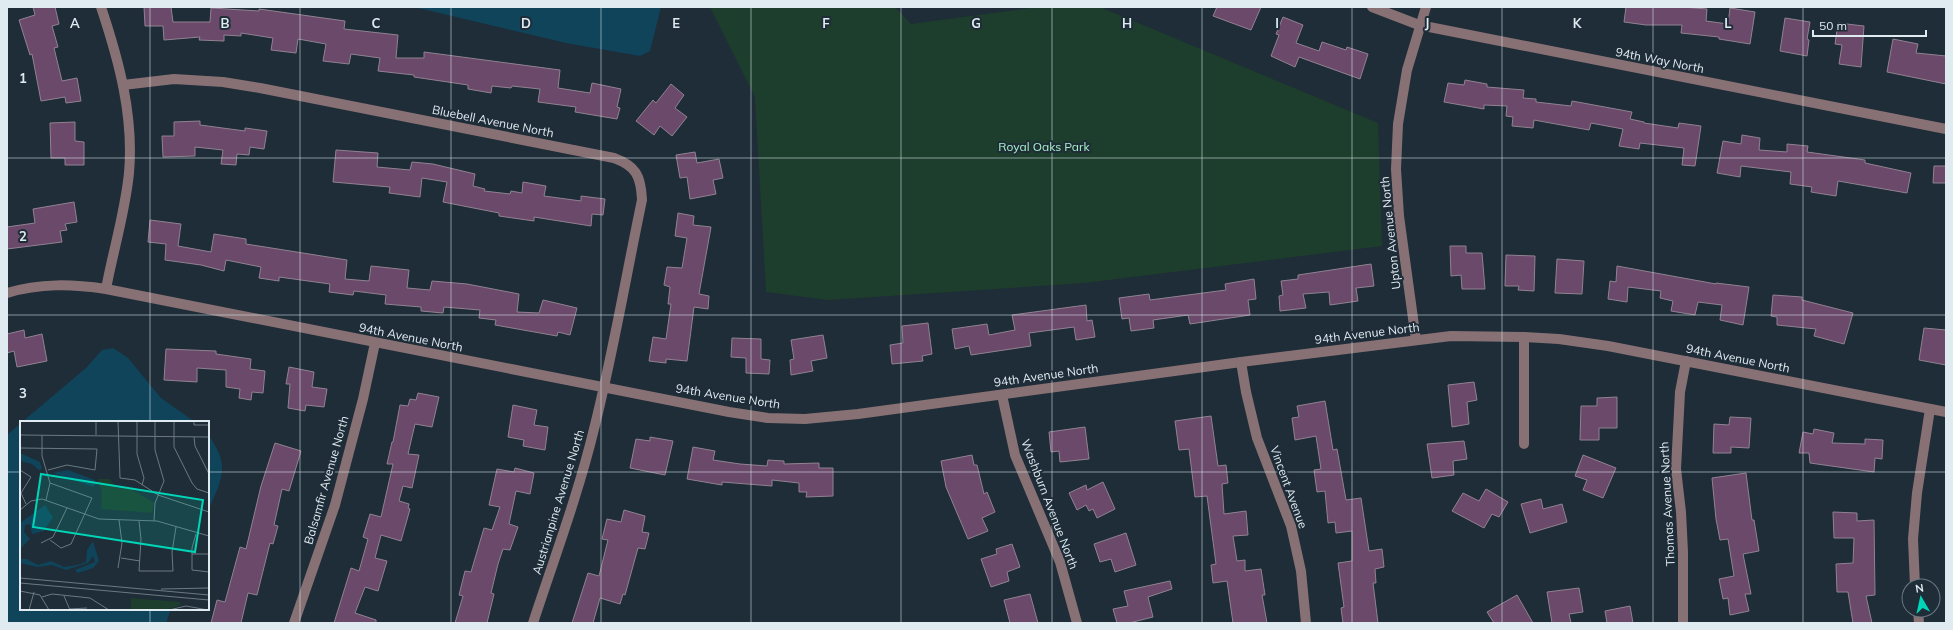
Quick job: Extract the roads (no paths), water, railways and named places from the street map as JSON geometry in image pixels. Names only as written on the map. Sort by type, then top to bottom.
[{"type":"street","points":[[101,7],[115,50],[123,85],[129,131],[129,173],[123,214],[106,289]]},
{"type":"street","name":"94th Way North","points":[[1372,7],[1420,25],[1946,129]]},
{"type":"street","name":"Upton Avenue North","points":[[1416,340],[1399,216],[1396,169],[1398,124],[1406,77],[1426,7]]},
{"type":"street","name":"Bluebell Avenue North","points":[[123,85],[174,79],[231,83],[606,156],[627,163],[636,172],[641,186],[642,200],[604,388]]},
{"type":"street","name":"94th Avenue North","points":[[7,293],[45,285],[83,286],[106,289],[604,388],[768,418],[805,419],[858,414],[1241,362],[1451,336],[1559,339],[1608,346],[1946,412]]},
{"type":"street","points":[[1524,337],[1524,444]]},
{"type":"street","name":"Balsamfir Avenue North","points":[[294,623],[335,505],[363,399],[375,343]]},
{"type":"street","name":"Thomas Avenue North","points":[[1683,623],[1683,552],[1681,512],[1676,469],[1680,392],[1686,361]]},
{"type":"street","name":"Vincent Avenue","points":[[1241,362],[1246,392],[1257,438],[1291,526],[1301,571],[1306,623]]},
{"type":"street","name":"Austrianpine Avenue North","points":[[533,623],[575,495],[594,430],[604,388]]},
{"type":"street","name":"Washburn Avenue North","points":[[1002,395],[1015,455],[1026,486],[1060,562],[1077,623]]},
{"type":"street","points":[[1915,578],[1913,540],[1917,493],[1930,409]]},
{"type":"water","points":[[414,7],[661,7],[650,51],[640,56],[566,43]]},
{"type":"water","points":[[113,348],[128,358],[161,398],[194,421],[23,421],[86,368],[102,350]]},
{"type":"water","points":[[20,424],[20,610],[171,610],[166,623],[7,623],[7,435]]},
{"type":"water","points":[[209,437],[220,455],[222,464],[222,472],[217,490],[209,509]]},
{"type":"park label","name":"Royal Oaks Park","points":[[1044,146]]}]
